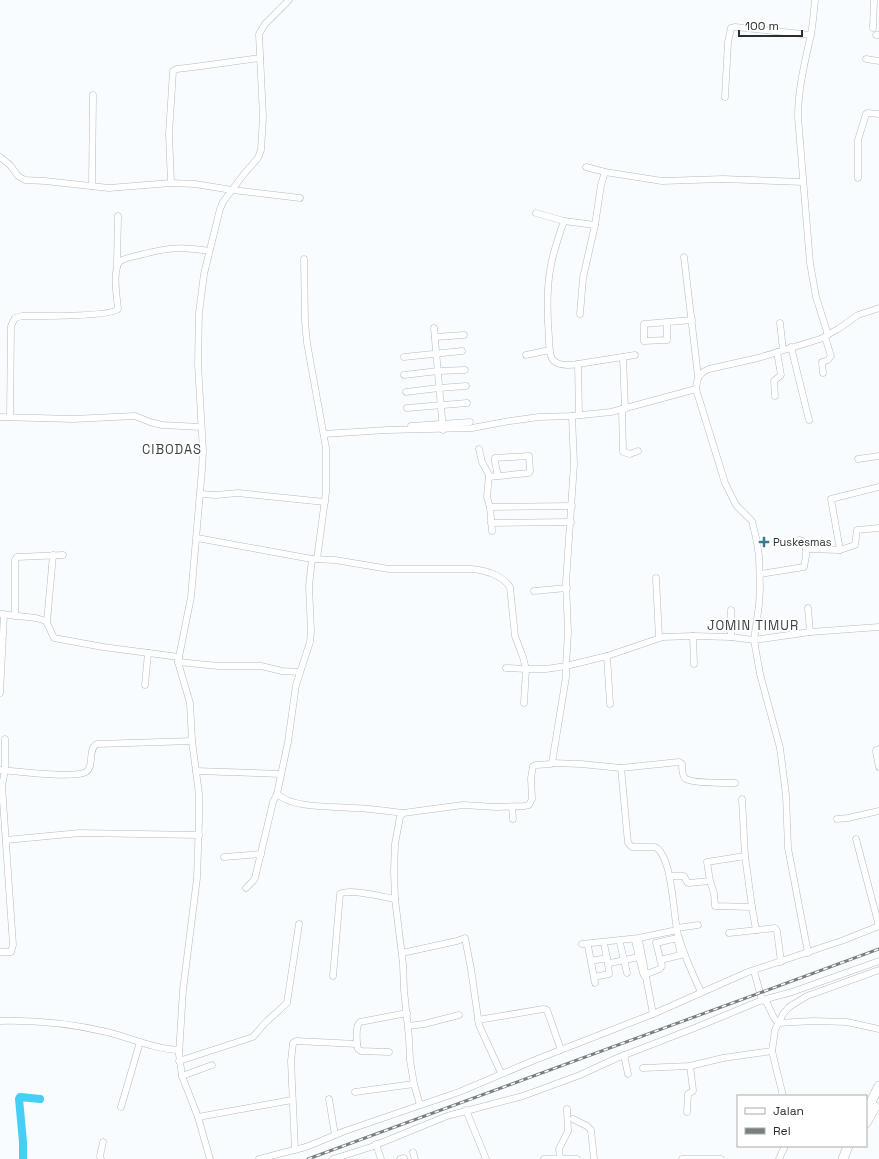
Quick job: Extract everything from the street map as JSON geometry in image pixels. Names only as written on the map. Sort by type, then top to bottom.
[{"type":"highway","points":[[867,1110],[879,1086]]},
{"type":"highway","points":[[867,1121],[879,1098]]},
{"type":"highway","points":[[843,1159],[848,1147]]},
{"type":"highway","points":[[849,1159],[855,1147]]},
{"type":"street","points":[[210,1159],[198,1117],[182,1076],[179,1061],[183,990],[197,878],[199,835],[199,794],[192,741],[190,703],[178,659],[191,597],[203,451],[198,364],[201,294],[209,251],[220,209],[223,202],[258,158],[261,150],[263,117],[260,30],[289,0]]},
{"type":"street","points":[[815,0],[811,35],[804,64],[798,104],[808,248],[813,284],[827,336],[830,356],[828,360],[822,362],[823,373]]},
{"type":"street","points":[[873,28],[874,0]]},
{"type":"street","points":[[725,96],[728,42],[731,28],[741,27],[811,35]]},
{"type":"street","points":[[171,183],[170,130],[174,71],[177,69],[260,58]]},
{"type":"street","points":[[866,59],[879,61]]},
{"type":"street","points":[[92,186],[93,95]]},
{"type":"street","points":[[858,178],[858,140],[864,119],[868,113],[879,114]]},
{"type":"street","points":[[0,157],[10,165],[22,179],[117,188],[171,183],[195,184],[300,198]]},
{"type":"street","points":[[586,167],[605,172],[662,181],[723,179],[803,182]]},
{"type":"street","points":[[580,314],[583,278],[605,172]]},
{"type":"street","points":[[536,213],[564,221],[595,225]]},
{"type":"street","points":[[10,417],[11,326],[15,318],[22,316],[109,313],[118,311],[116,289],[118,216]]},
{"type":"street","points":[[564,221],[551,264],[548,282],[547,316],[550,350],[553,360],[556,362],[578,364],[635,355]]},
{"type":"street","points":[[117,264],[125,258],[160,249],[181,248],[209,251]]},
{"type":"street","points":[[684,257],[698,376],[696,389],[730,495],[736,505],[750,519],[753,525],[759,557],[759,605],[754,640],[760,674],[780,748],[786,795],[788,848],[808,953]]},
{"type":"street","points":[[246,888],[255,878],[273,802],[277,794],[288,742],[299,672],[308,650],[311,631],[309,586],[325,502],[327,469],[324,434],[307,343],[305,322],[304,259]]},
{"type":"street","points":[[698,376],[702,372],[709,369],[758,358],[827,336],[858,315],[879,308]]},
{"type":"street","points":[[667,322],[668,340],[644,341],[644,324],[667,322],[692,320]]},
{"type":"street","points":[[775,396],[774,381],[781,375],[780,323]]},
{"type":"street","points":[[434,328],[443,426]]},
{"type":"street","points":[[435,337],[464,334]]},
{"type":"street","points":[[791,347],[809,420]]},
{"type":"street","points":[[526,355],[550,350]]},
{"type":"street","points":[[404,357],[462,351]]},
{"type":"street","points":[[623,357],[624,409],[622,452],[630,454],[638,451]]},
{"type":"street","points":[[552,763],[565,684],[568,632],[567,588],[578,364]]},
{"type":"street","points":[[404,375],[438,371],[465,370]]},
{"type":"street","points":[[406,392],[466,386]]},
{"type":"street","points":[[411,426],[472,428],[539,417],[575,416],[624,409],[696,389]]},
{"type":"street","points":[[407,408],[467,403]]},
{"type":"street","points":[[0,417],[73,419],[135,416],[150,422],[162,424],[201,427]]},
{"type":"street","points":[[324,434],[443,426],[470,422]]},
{"type":"street","points":[[479,449],[482,462],[489,477],[487,497],[490,507],[492,531]]},
{"type":"street","points":[[489,477],[529,473],[529,456],[495,458],[498,476]]},
{"type":"street","points":[[858,459],[879,456]]},
{"type":"street","points":[[840,550],[831,499],[879,487]]},
{"type":"street","points":[[200,494],[216,495],[238,493],[325,502]]},
{"type":"street","points":[[490,507],[572,506]]},
{"type":"street","points":[[492,523],[571,522]]},
{"type":"street","points":[[806,549],[840,550],[855,545],[857,530],[879,528]]},
{"type":"street","points":[[196,538],[314,559],[389,569],[479,569],[498,576],[510,587],[515,636],[526,669],[524,703]]},
{"type":"street","points":[[760,574],[804,567],[806,561],[806,549],[804,542],[800,540]]},
{"type":"street","points":[[15,616],[16,558],[18,556],[63,555]]},
{"type":"street","points":[[53,556],[47,622],[54,638],[218,666],[261,666],[282,671],[299,672]]},
{"type":"street","points":[[656,578],[659,638]]},
{"type":"street","points":[[534,592],[567,588]]},
{"type":"street","points":[[808,608],[810,632]]},
{"type":"street","points":[[731,610],[731,637]]},
{"type":"street","points":[[0,693],[2,614],[36,618],[47,622]]},
{"type":"street","points":[[506,668],[546,670],[607,656],[659,638],[693,636],[731,637],[754,640],[810,632],[879,627]]},
{"type":"street","points":[[693,636],[694,664]]},
{"type":"street","points":[[145,685],[148,653]]},
{"type":"street","points":[[607,656],[610,704]]},
{"type":"street","points":[[0,952],[11,952],[13,944],[3,854],[6,840],[2,786],[5,740]]},
{"type":"street","points":[[2,770],[65,775],[81,773],[86,772],[90,768],[93,748],[97,744],[192,741]]},
{"type":"street","points":[[879,749],[876,750],[879,767]]},
{"type":"street","points":[[277,794],[285,800],[305,804],[403,813],[462,805],[524,806],[529,805],[532,799],[531,778],[533,766],[536,764],[552,763],[621,768],[679,762],[682,764],[684,777],[686,779],[694,781],[735,783]]},
{"type":"street","points":[[621,768],[628,843],[632,847],[655,847],[658,848],[662,854],[670,876],[677,929],[685,956],[701,992]]},
{"type":"street","points":[[196,771],[281,774]]},
{"type":"street","points":[[742,799],[745,856],[756,930]]},
{"type":"street","points":[[512,807],[513,819]]},
{"type":"street","points":[[837,819],[879,811]]},
{"type":"street","points":[[403,813],[400,817],[395,844],[395,899],[402,953],[414,1084],[420,1105]]},
{"type":"street","points":[[6,840],[80,833],[199,835]]},
{"type":"street","points":[[259,1159],[295,1150],[459,1092],[501,1073],[653,1014],[701,992],[754,971],[808,953],[879,926],[856,839]]},
{"type":"street","points":[[224,857],[261,854]]},
{"type":"street","points":[[745,856],[707,862],[710,882],[714,893],[714,906],[752,907]]},
{"type":"street","points":[[670,876],[684,876],[689,884],[710,882]]},
{"type":"street","points":[[333,976],[340,894],[345,892],[363,893],[395,899]]},
{"type":"street","points":[[179,1061],[253,1037],[272,1016],[288,1003],[299,924]]},
{"type":"street","points":[[582,944],[630,939],[698,925]]},
{"type":"street","points":[[729,934],[775,928],[781,962]]},
{"type":"street","points":[[402,953],[465,938],[478,1020],[481,1031],[501,1073]]},
{"type":"street","points":[[645,975],[661,968],[655,940],[677,938],[682,953],[681,955],[660,960]]},
{"type":"street","points":[[620,943],[627,973]]},
{"type":"street","points":[[588,946],[595,980],[609,974],[604,944]]},
{"type":"street","points":[[591,961],[624,960],[640,956],[653,1014]]},
{"type":"street","points":[[333,1159],[466,1110],[523,1096],[580,1075],[624,1055],[762,1000],[792,992],[879,961]]},
{"type":"street","points":[[783,1095],[772,1051],[778,1022],[783,1014],[790,1007],[807,996],[879,970]]},
{"type":"street","points":[[754,971],[762,1000],[767,1003],[774,1018],[778,1022],[847,1022],[879,1029]]},
{"type":"street","points":[[478,1020],[546,1009],[561,1050]]},
{"type":"street","points":[[389,1052],[361,1051],[358,1049],[357,1028],[360,1022],[407,1013]]},
{"type":"street","points":[[408,1026],[424,1024],[460,1015]]},
{"type":"street","points":[[0,1021],[28,1021],[86,1028],[109,1032],[170,1050],[179,1050]]},
{"type":"street","points":[[121,1107],[140,1042]]},
{"type":"street","points":[[295,1150],[291,1060],[292,1046],[294,1042],[357,1044]]},
{"type":"street","points":[[643,1068],[690,1066],[723,1058],[772,1051]]},
{"type":"street","points":[[624,1055],[628,1074]]},
{"type":"street","points":[[182,1076],[212,1065]]},
{"type":"street","points":[[687,1112],[687,1097],[688,1094],[693,1091],[690,1066]]},
{"type":"street","points":[[355,1092],[414,1084]]},
{"type":"street","points":[[329,1099],[335,1135]]},
{"type":"street","points":[[198,1117],[292,1100]]},
{"type":"street","points":[[560,1158],[560,1147],[568,1132],[567,1109]]},
{"type":"street","points":[[466,1110],[486,1159]]},
{"type":"street","points":[[573,1119],[591,1130],[594,1159]]},
{"type":"street","points":[[101,1159],[100,1156],[103,1142]]},
{"type":"street","points":[[376,1144],[381,1159]]},
{"type":"street","points":[[779,1159],[785,1147]]},
{"type":"street","points":[[413,1152],[415,1159]]},
{"type":"street","points":[[544,1159],[577,1159]]},
{"type":"street","points":[[682,1159],[721,1159]]},
{"type":"waterway","points":[[23,1159],[19,1099],[20,1097],[40,1099]]},
{"type":"railway","points":[[308,1159],[879,949]]},
{"type":"place","name":"Puskesmas","points":[[764,542]]},
{"type":"district","name":"CIBODAS","points":[[172,449]]},
{"type":"district","name":"JOMIN TIMUR","points":[[753,625]]}]
